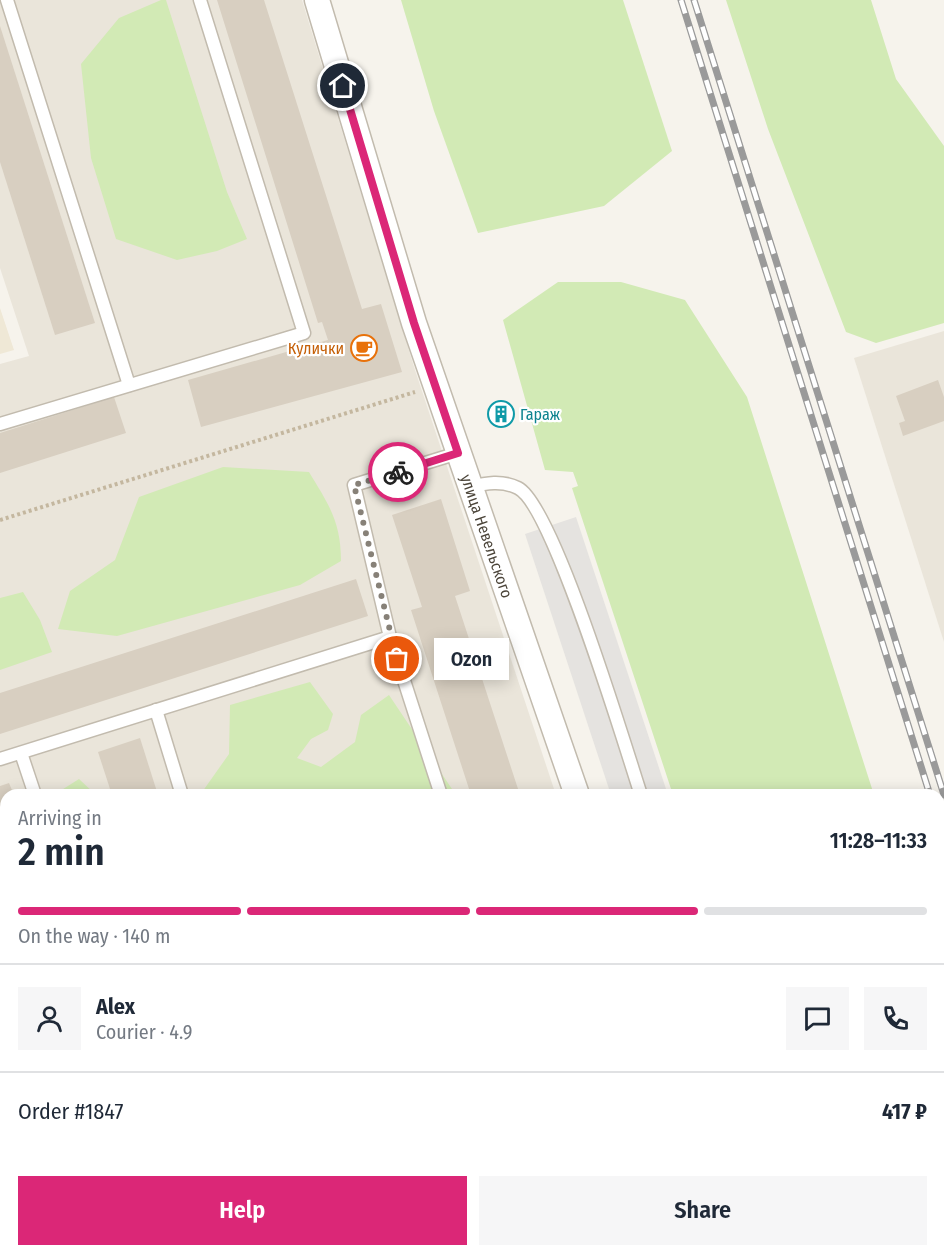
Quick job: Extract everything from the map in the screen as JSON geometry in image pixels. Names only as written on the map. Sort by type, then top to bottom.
[{"type":"street","name":"улица Невельского","points":[[316,0],[435,386],[575,789]]},
{"type":"lane","points":[[7,0],[129,385]]},
{"type":"lane","points":[[0,424],[303,333],[200,0]]},
{"type":"lane","points":[[439,789],[390,636],[354,485],[458,453]]},
{"type":"lane","points":[[470,487],[493,481],[520,488],[541,513],[571,587],[639,789]]},
{"type":"lane","points":[[0,759],[390,636]]},
{"type":"lane","points":[[156,710],[180,789]]},
{"type":"lane","points":[[21,753],[33,789]]},
{"type":"path","points":[[0,520],[435,386]]},
{"type":"shaded area","points":[[0,0],[302,0],[415,370],[554,789],[0,789],[0,364],[29,356],[0,268]]},
{"type":"shaded area","points":[[0,308],[14,350],[0,354]]},
{"type":"shaded area","points":[[944,331],[944,642],[854,358]]},
{"type":"shaded area","points":[[576,517],[666,789],[609,789],[525,534]]},
{"type":"green space","points":[[166,0],[227,192],[247,239],[217,251],[177,260],[116,239],[91,158],[81,64],[119,18]]},
{"type":"green space","points":[[401,0],[623,0],[672,151],[604,206],[478,233],[434,111]]},
{"type":"green space","points":[[726,0],[871,0],[896,79],[944,146],[944,323],[876,343],[846,332],[768,129]]},
{"type":"green space","points":[[558,282],[621,282],[685,300],[747,397],[872,789],[671,789],[572,488],[578,486],[573,472],[545,470],[503,320]]},
{"type":"green space","points":[[223,467],[309,472],[336,524],[341,561],[300,585],[117,636],[58,629],[70,591],[115,560],[139,497]]},
{"type":"green space","points":[[23,592],[40,620],[52,652],[0,670],[0,598]]},
{"type":"green space","points":[[310,682],[333,714],[328,730],[311,739],[297,758],[321,767],[355,742],[361,715],[389,695],[452,789],[204,789],[229,754],[230,705]]},
{"type":"green space","points":[[79,779],[90,789],[63,789]]},
{"type":"building","points":[[217,0],[264,0],[362,309],[381,304],[402,372],[201,427],[188,380],[328,340],[322,322],[318,323]]},
{"type":"building","points":[[0,26],[95,323],[55,335],[0,162]]},
{"type":"building","points":[[938,380],[944,397],[944,421],[903,436],[899,423],[905,421],[896,396]]},
{"type":"building","points":[[114,397],[126,433],[0,473],[0,433]]},
{"type":"building","name":"Гараж","points":[[505,402],[511,421],[498,425],[492,407]]},
{"type":"building","points":[[441,499],[470,591],[455,596],[518,789],[469,789],[411,610],[422,607],[392,515]]},
{"type":"building","points":[[356,579],[368,616],[0,734],[0,693]]},
{"type":"building","points":[[140,738],[156,789],[110,789],[98,752]]},
{"type":"building","points":[[9,783],[12,789],[0,789],[0,786]]},
{"type":"railway","points":[[681,0],[928,789]]},
{"type":"railway","points":[[694,0],[942,789]]},
{"type":"way so far","points":[[397,659],[354,485],[398,472]]},
{"type":"place","name":"Кулички","points":[[364,348]]},
{"type":"place","name":"Гараж","points":[[501,414]]},
{"type":"place","name":"Ozon","points":[[397,659]]},
{"type":"route","points":[[343,86],[414,323],[458,453],[398,472]]}]
